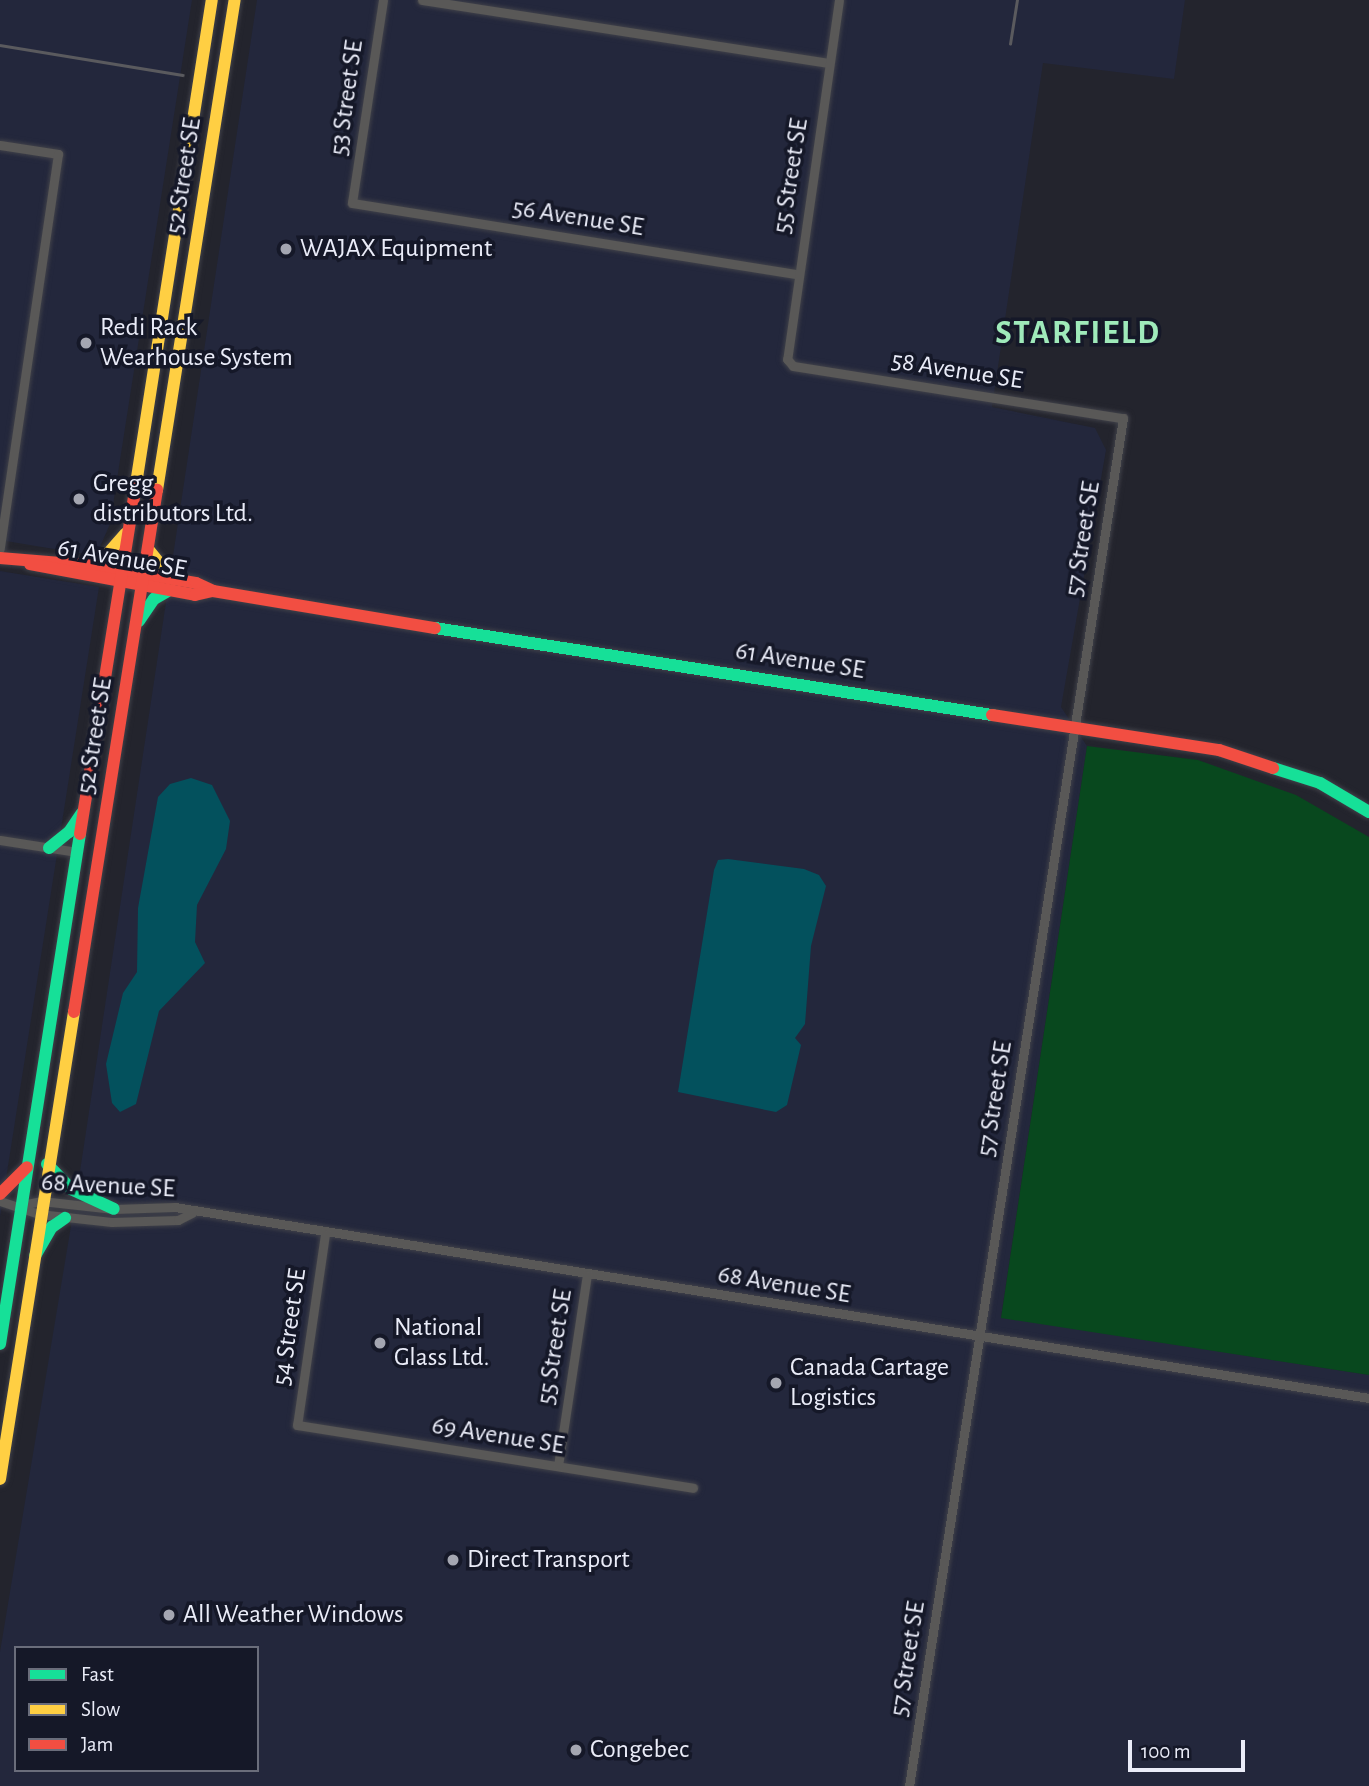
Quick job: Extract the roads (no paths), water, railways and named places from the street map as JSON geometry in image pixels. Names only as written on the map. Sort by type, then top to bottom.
[{"type":"main road","name":"52 Street SE","points":[[0,1344],[212,0]]},
{"type":"main road","name":"52 Street SE","points":[[0,1479],[41,1201],[236,2]]},
{"type":"main road","points":[[97,566],[127,530]]},
{"type":"main road","points":[[136,628],[154,599],[170,585],[148,549]]},
{"type":"main road","name":"61 Avenue SE","points":[[0,558],[97,566],[120,577]]},
{"type":"main road","name":"61 Avenue SE","points":[[23,561],[51,572],[143,580],[1075,726],[1253,759],[1320,783],[1369,812]]},
{"type":"main road","points":[[49,848],[69,832],[83,811]]},
{"type":"main road","points":[[47,1164],[71,1189],[114,1209]]},
{"type":"main road","points":[[0,1194],[27,1167]]},
{"type":"main road","points":[[33,1259],[52,1227],[65,1218]]},
{"type":"street","name":"53 Street SE","points":[[352,203],[383,0]]},
{"type":"street","points":[[422,0],[829,64]]},
{"type":"street","name":"55 Street SE","points":[[787,359],[797,275],[839,0]]},
{"type":"street","points":[[0,145],[58,154],[0,549]]},
{"type":"street","name":"56 Avenue SE","points":[[352,203],[797,275]]},
{"type":"street","name":"58 Avenue SE","points":[[787,359],[793,366],[1123,418]]},
{"type":"street","name":"57 Street SE","points":[[909,1786],[1123,418]]},
{"type":"street","points":[[0,840],[77,852]]},
{"type":"street","name":"68 Avenue SE","points":[[0,1200],[22,1205],[39,1214],[65,1218],[139,1222],[178,1220],[192,1213]]},
{"type":"street","name":"68 Avenue SE","points":[[22,1205],[41,1201],[114,1209],[175,1207],[192,1213],[1369,1398]]},
{"type":"street","name":"54 Street SE","points":[[297,1425],[325,1234]]},
{"type":"street","name":"55 Street SE","points":[[558,1466],[587,1275]]},
{"type":"street","name":"69 Avenue SE","points":[[297,1425],[693,1488]]},
{"type":"railway","points":[[1010,44],[1017,0]]},
{"type":"railway","points":[[0,45],[183,75]]},
{"type":"place","name":"WAJAX Equipment","points":[[286,249]]},
{"type":"place","name":"Redi Rack Wearhouse System","points":[[86,343]]},
{"type":"place","name":"Gregg distributors Ltd.","points":[[79,499]]},
{"type":"place","name":"National Glass Ltd.","points":[[380,1343]]},
{"type":"place","name":"Canada Cartage Logistics","points":[[776,1383]]},
{"type":"place","name":"Direct Transport","points":[[453,1560]]},
{"type":"place","name":"All Weather Windows","points":[[169,1615]]},
{"type":"place","name":"Congebec","points":[[576,1750]]},
{"type":"district","name":"STARFIELD","points":[[1078,334]]}]
